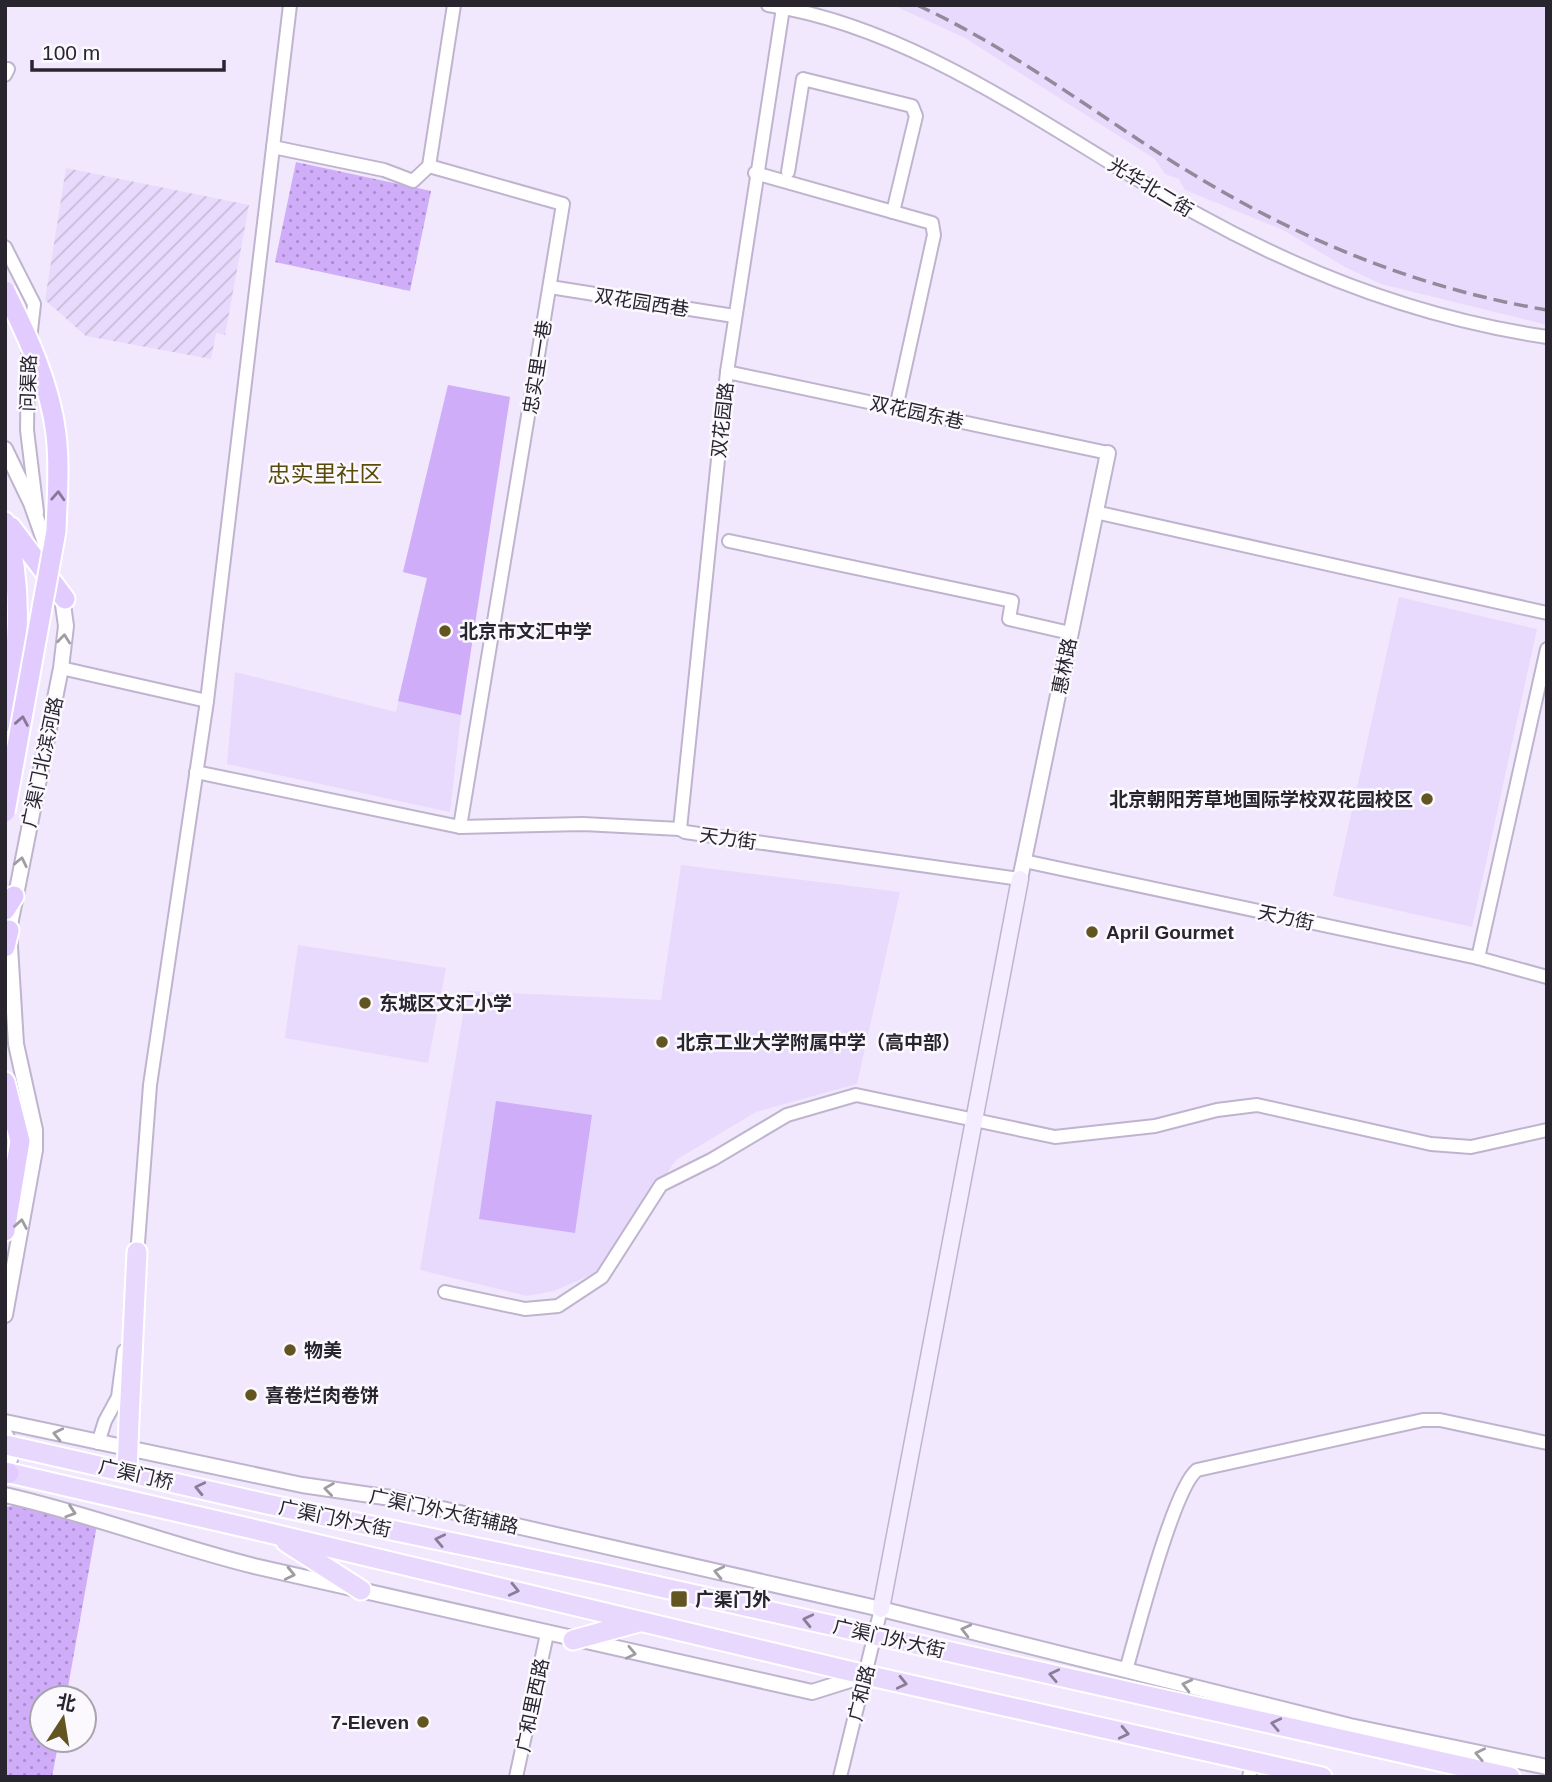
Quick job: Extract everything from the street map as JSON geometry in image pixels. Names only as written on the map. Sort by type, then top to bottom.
[{"type":"highway","points":[[5,291],[45,384],[56,433],[58,485],[56,531],[5,812]]},
{"type":"highway","points":[[5,520],[65,599]]},
{"type":"highway","points":[[5,520],[15,558],[19,604],[17,650],[5,722]]},
{"type":"highway","points":[[5,1082],[20,1140],[5,1231]]},
{"type":"highway","points":[[5,1149],[10,1160],[13,1189]]},
{"type":"main road","points":[[881,1609],[1020,879]]},
{"type":"main road","points":[[127,1472],[138,1252]]},
{"type":"main road","name":"广渠门桥","points":[[6,1442],[267,1504]]},
{"type":"main road","name":"广渠门桥","points":[[6,1473],[267,1532]]},
{"type":"main road","name":"广渠门外大街","points":[[267,1504],[875,1635],[1510,1777]]},
{"type":"main road","points":[[267,1532],[362,1590]]},
{"type":"main road","name":"广渠门外大街","points":[[267,1532],[1251,1769],[1322,1777]]},
{"type":"main road","points":[[573,1640],[643,1621]]},
{"type":"street","points":[[98,1443],[105,1421],[118,1397],[138,1252],[150,1085],[207,701],[290,5]]},
{"type":"street","points":[[273,147],[384,170],[413,181],[429,166],[454,5]]},
{"type":"street","name":"光华北二街","points":[[768,5],[886,37],[1017,108],[1199,215],[1286,260],[1394,301],[1446,316],[1547,337]]},
{"type":"street","name":"双花园路","points":[[683,831],[727,372],[755,173],[783,8]]},
{"type":"street","points":[[788,172],[803,79],[912,106],[916,116],[893,212]]},
{"type":"street","name":"忠实里一巷","points":[[429,166],[563,204],[460,827]]},
{"type":"street","points":[[755,173],[932,223],[934,235],[896,408]]},
{"type":"street","name":"问渠路","points":[[5,247],[34,304],[27,430],[39,527]]},
{"type":"street","name":"双花园西巷","points":[[550,287],[734,316]]},
{"type":"street","name":"双花园东巷","points":[[727,372],[1108,453]]},
{"type":"street","name":"广渠门北滨河路","points":[[5,449],[31,503],[65,599],[61,668],[8,921],[16,1044],[35,1130],[5,1315]]},
{"type":"street","name":"惠林路","points":[[1020,879],[1108,453]]},
{"type":"street","points":[[1095,512],[1547,614]]},
{"type":"street","points":[[729,541],[1012,601],[1009,619],[1070,633]]},
{"type":"street","points":[[1478,958],[1547,649]]},
{"type":"street","points":[[61,668],[207,701]]},
{"type":"street","name":"天力街","points":[[196,772],[460,827],[583,824],[683,831],[1020,879]]},
{"type":"street","name":"天力街","points":[[1024,861],[1478,958],[1547,977]]},
{"type":"street","points":[[445,1292],[525,1309],[558,1306],[602,1277],[660,1185],[713,1159],[787,1115],[856,1096],[1055,1137],[1154,1126],[1217,1110],[1257,1105],[1431,1144],[1471,1147],[1547,1130]]},
{"type":"street","points":[[1126,1670],[1174,1510],[1188,1477],[1197,1470],[1423,1420],[1440,1420],[1547,1443]]},
{"type":"street","name":"广渠门外大街辅路","points":[[5,1422],[302,1485],[398,1499],[881,1609]]},
{"type":"street","points":[[6,1442],[13,1450],[6,1473]]},
{"type":"street","points":[[5,1495],[42,1503],[176,1546],[573,1640],[812,1692],[866,1675]]},
{"type":"street","name":"广和路","points":[[840,1777],[881,1609]]},
{"type":"street","name":"广渠门外大街","points":[[881,1609],[1350,1726],[1547,1767]]},
{"type":"street","name":"广和里西路","points":[[516,1777],[547,1634]]},
{"type":"shaded area","points":[[893,5],[1547,5],[1547,325],[1381,284],[1345,267],[1283,230],[1185,190],[1179,179],[1165,174],[1155,159],[965,38]]},
{"type":"shaded area","points":[[296,162],[431,191],[410,291],[275,262]]},
{"type":"shaded area","points":[[66,168],[249,205],[225,335],[216,333],[211,359],[86,336],[45,300]]},
{"type":"shaded area","name":"北京市文汇中学","points":[[448,385],[510,397],[461,715],[450,812],[227,764],[235,672],[396,712],[427,578],[403,572]]},
{"type":"shaded area","points":[[448,385],[510,397],[461,715],[398,701],[427,578],[403,572]]},
{"type":"shaded area","name":"北京朝阳芳草地国际学校双花园校区","points":[[1399,597],[1537,629],[1472,927],[1333,896]]},
{"type":"shaded area","name":"北京工业大学附属中学（高中部）","points":[[681,865],[900,892],[857,1084],[756,1112],[676,1160],[600,1271],[554,1291],[527,1296],[420,1270],[467,991],[661,1000]]},
{"type":"shaded area","name":"东城区文汇小学","points":[[298,945],[446,968],[428,1063],[285,1038]]},
{"type":"shaded area","points":[[496,1101],[592,1115],[575,1233],[479,1219]]},
{"type":"shaded area","points":[[14,1506],[97,1525],[69,1684],[28,1684],[28,1754],[56,1754],[52,1777],[5,1777],[5,1507]]},
{"type":"railway","points":[[917,5],[993,45],[1174,163],[1290,227],[1331,246],[1415,278],[1458,291],[1547,310]]},
{"type":"place","name":"北京市文汇中学","points":[[445,631]]},
{"type":"place","name":"北京朝阳芳草地国际学校双花园校区","points":[[1427,799]]},
{"type":"place","name":"April Gourmet","points":[[1092,932]]},
{"type":"place","name":"东城区文汇小学","points":[[365,1003]]},
{"type":"place","name":"北京工业大学附属中学（高中部）","points":[[662,1042]]},
{"type":"place","name":"物美","points":[[290,1350]]},
{"type":"place","name":"喜卷烂肉卷饼","points":[[251,1395]]},
{"type":"place","name":"广渠门外","points":[[679,1599]]},
{"type":"place","name":"7-Eleven","points":[[423,1722]]},
{"type":"district","name":"忠实里社区","points":[[325,474]]}]
